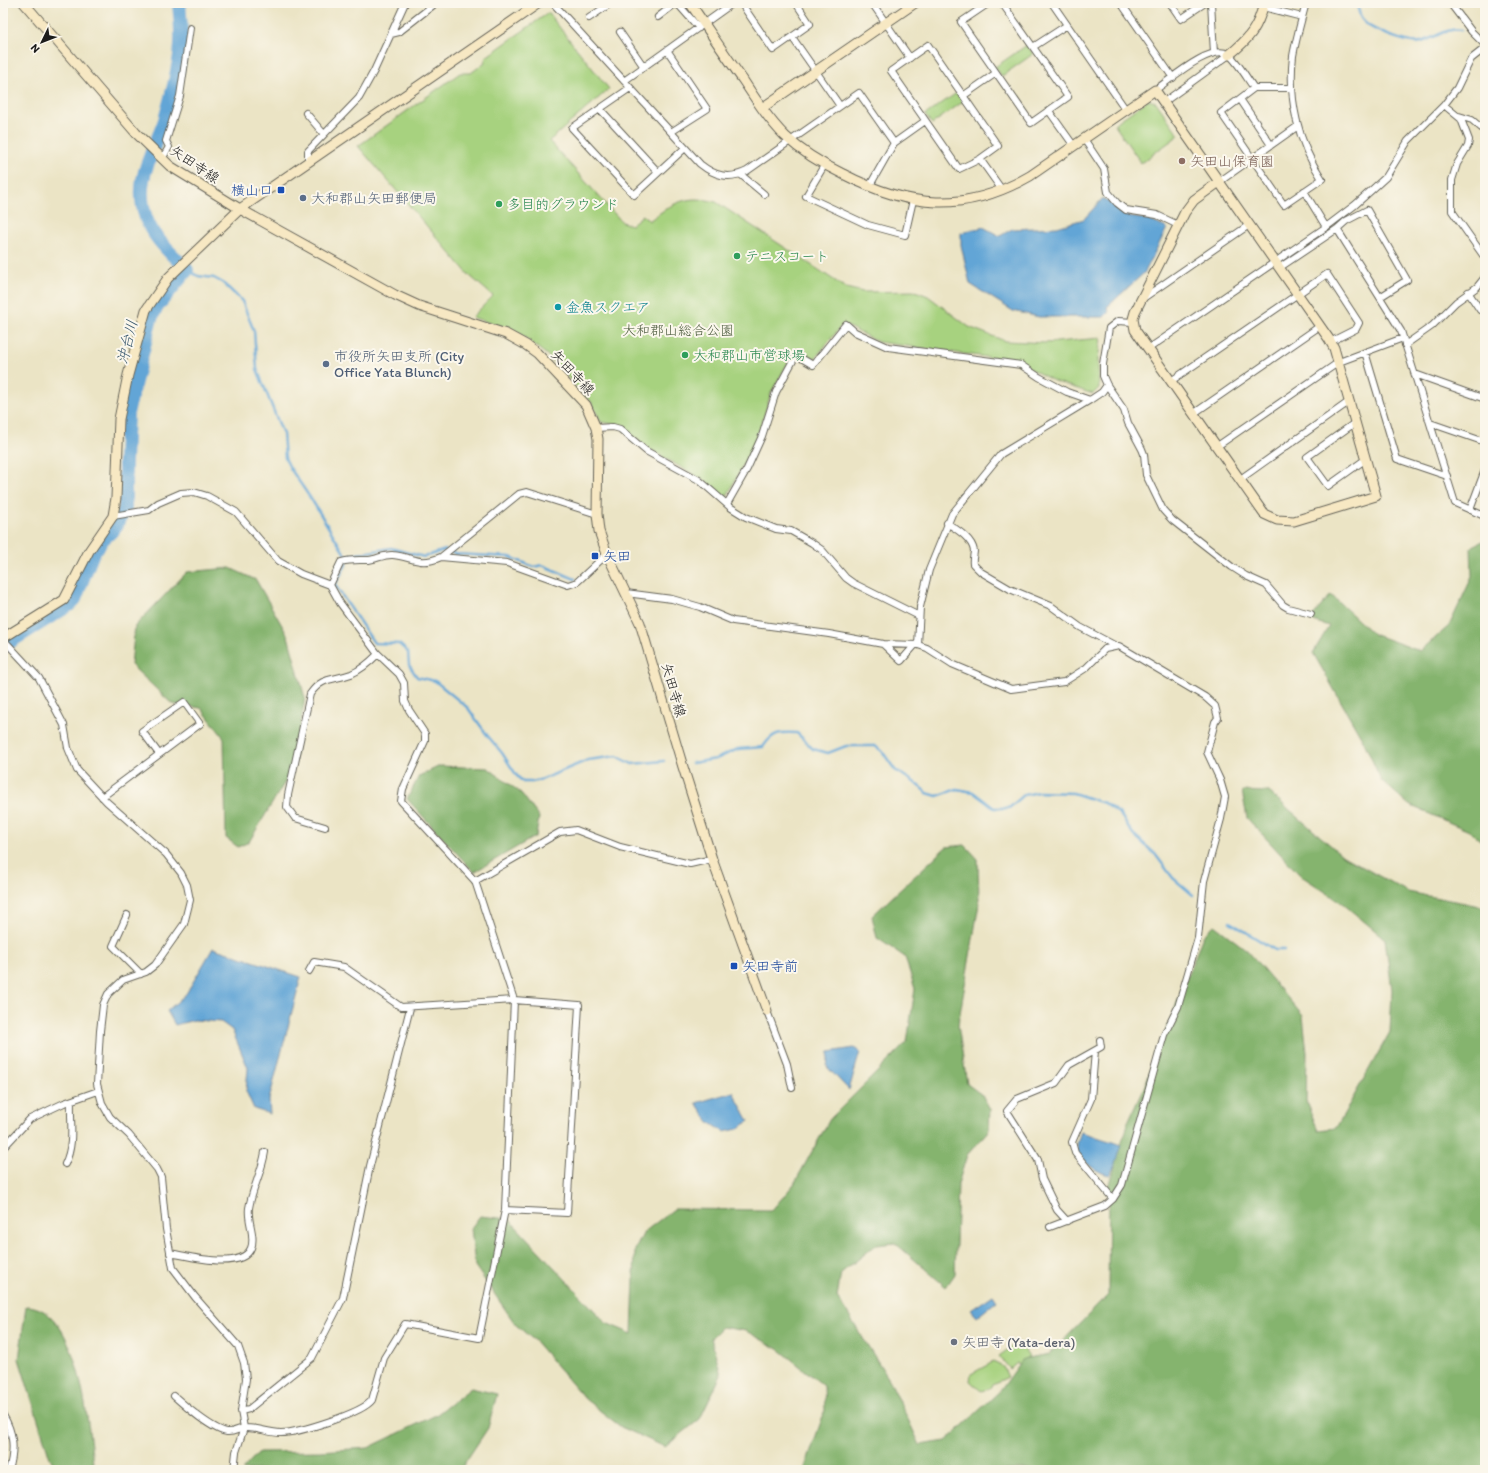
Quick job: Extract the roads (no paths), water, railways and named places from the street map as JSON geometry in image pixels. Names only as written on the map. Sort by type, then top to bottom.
[{"type":"street","name":"矢田寺線","points":[[24,3],[149,147],[188,179],[406,300],[494,330],[518,340],[537,353],[579,397],[591,414],[596,428],[599,457],[597,514],[599,531],[607,554],[640,623],[680,760],[712,859],[767,1011]]},
{"type":"street","points":[[308,162],[308,150],[359,98],[405,3]]},
{"type":"street","points":[[391,34],[399,32],[436,3]]},
{"type":"street","points":[[234,1470],[236,1452],[244,1428],[241,1411],[246,1379],[242,1353],[234,1341],[173,1268],[162,1188],[157,1169],[129,1135],[110,1117],[102,1103],[98,1091],[97,1074],[104,1005],[108,994],[115,986],[129,976],[141,974],[155,965],[184,924],[190,900],[187,885],[181,873],[166,854],[102,797],[77,770],[68,748],[64,725],[39,678],[5,641],[64,600],[93,544],[113,516],[116,498],[119,419],[128,375],[146,310],[160,288],[177,269],[240,209],[539,3]]},
{"type":"street","points":[[553,3],[685,148],[710,172],[720,176],[740,174],[858,93],[894,143]]},
{"type":"street","points":[[589,18],[611,3]]},
{"type":"street","points":[[658,17],[677,3],[701,26],[762,108],[790,140],[808,154],[869,187],[892,196],[913,200],[939,202],[967,200],[987,196],[1002,190],[1030,176],[1205,56],[1214,52],[1226,53],[1229,55],[1254,88]]},
{"type":"street","points":[[690,3],[701,26]]},
{"type":"street","points":[[624,81],[733,3]]},
{"type":"street","points":[[741,3],[773,50],[810,24],[796,3]]},
{"type":"street","points":[[872,3],[910,58]]},
{"type":"street","points":[[762,108],[915,3]]},
{"type":"street","points":[[975,3],[980,9]]},
{"type":"street","points":[[989,3],[961,22],[1031,123],[1068,97],[1002,3]]},
{"type":"street","points":[[1052,3],[1126,110]]},
{"type":"street","points":[[1121,3],[1173,78]]},
{"type":"street","points":[[1170,3],[1181,19],[1205,3]]},
{"type":"street","points":[[1211,3],[1214,52]]},
{"type":"street","points":[[1292,88],[1254,88],[1221,113],[1284,205],[1322,179],[1305,148],[1295,115],[1292,88],[1293,57],[1306,3]]},
{"type":"street","points":[[1277,264],[1355,205],[1386,177],[1408,141],[1444,105],[1457,88],[1471,59],[1485,47],[1450,3]]},
{"type":"street","points":[[1164,102],[1229,55],[1244,42],[1257,27],[1264,5],[1302,17]]},
{"type":"street","points":[[1033,47],[1066,24]]},
{"type":"street","points":[[160,157],[170,147],[166,141],[180,96],[190,28]]},
{"type":"street","points":[[620,32],[644,67]]},
{"type":"street","points":[[792,36],[840,106]]},
{"type":"street","points":[[928,45],[963,96],[998,146],[980,159],[959,169],[891,70],[928,45]]},
{"type":"street","points":[[667,50],[707,109],[671,132]]},
{"type":"street","points":[[963,96],[996,73]]},
{"type":"street","points":[[630,88],[572,128],[634,195],[685,148]]},
{"type":"street","points":[[1155,90],[1164,102],[1219,182],[1320,326],[1330,342],[1339,362],[1376,496],[1294,521],[1276,520],[1264,514],[1135,330],[1134,322],[1135,312],[1178,225],[1194,200],[1219,182],[1252,158],[1298,126]]},
{"type":"street","points":[[1240,99],[1271,145]]},
{"type":"street","points":[[1444,105],[1458,116],[1472,120],[1485,131]]},
{"type":"street","points":[[600,109],[658,172]]},
{"type":"street","points":[[1049,111],[1074,146]]},
{"type":"street","points":[[306,113],[323,133]]},
{"type":"street","points":[[1458,116],[1468,134],[1468,146],[1457,164],[1453,176],[1452,211],[1485,258]]},
{"type":"street","points":[[869,187],[894,143],[926,120]]},
{"type":"street","points":[[1084,139],[1104,169],[1108,192],[1117,203],[1126,210],[1157,215],[1178,225]]},
{"type":"street","points":[[980,159],[1002,190]]},
{"type":"street","points":[[825,164],[806,196],[868,225],[904,235],[913,200]]},
{"type":"street","points":[[740,174],[764,194]]},
{"type":"street","points":[[1304,191],[1326,227]]},
{"type":"street","points":[[1148,349],[1277,264],[1337,229],[1346,221],[1367,210],[1407,280],[1380,298]]},
{"type":"street","points":[[1141,300],[1249,225]]},
{"type":"street","points":[[1337,229],[1398,325],[1406,345],[1455,503],[1482,515],[1485,513]]},
{"type":"street","points":[[1170,381],[1327,274],[1359,323],[1356,329],[1330,342]]},
{"type":"street","points":[[1406,345],[1432,326],[1485,277]]},
{"type":"street","points":[[1468,292],[1480,310]]},
{"type":"street","points":[[1134,322],[1118,321],[1109,328],[1103,364],[1103,376],[1126,415],[1128,423],[1144,454],[1146,475],[1162,510],[1232,567],[1246,576],[1266,585],[1288,608],[1311,614]]},
{"type":"street","points":[[727,504],[759,443],[776,392],[796,355],[813,365],[846,324],[855,332],[888,347],[1022,365],[1039,377],[1067,392],[1090,400]]},
{"type":"street","points":[[1193,414],[1320,326]]},
{"type":"street","points":[[1216,447],[1339,362],[1403,338]]},
{"type":"street","points":[[1365,352],[1397,459],[1447,476]]},
{"type":"street","points":[[1415,374],[1485,399]]},
{"type":"street","points":[[883,644],[901,661],[917,645],[919,616],[929,570],[947,523],[952,514],[1001,454],[1090,400],[1102,392],[1107,385]]},
{"type":"street","points":[[1239,480],[1350,402]]},
{"type":"street","points":[[1356,422],[1307,457],[1328,486],[1366,459]]},
{"type":"street","points":[[1430,423],[1485,442]]},
{"type":"street","points":[[596,428],[613,427],[620,429],[646,451],[699,480],[727,504],[746,517],[776,529],[791,531],[812,543],[822,550],[846,578],[919,616]]},
{"type":"street","points":[[1470,510],[1485,470]]},
{"type":"street","points":[[113,516],[149,510],[158,503],[181,493],[194,492],[207,496],[236,512],[278,561],[302,574],[330,585],[340,603],[378,654],[399,674],[404,683],[405,701],[409,710],[425,734],[425,742],[403,789],[401,801],[475,881],[514,1000],[505,1210],[479,1338],[405,1324],[384,1358],[372,1400],[369,1405],[360,1410],[308,1428],[281,1433],[244,1428],[226,1432],[208,1423],[200,1416],[189,1410],[174,1396]]},
{"type":"street","points":[[330,585],[341,562],[360,558],[369,560],[392,555],[428,563],[441,557],[519,494],[527,492],[597,514]]},
{"type":"street","points":[[947,523],[960,531],[970,542],[974,551],[973,564],[981,572],[1010,589],[1057,610],[1080,626],[1205,697],[1215,706],[1218,718],[1215,722],[1207,752],[1220,780],[1225,797],[1221,819],[1204,881],[1198,938],[1186,984],[1178,1007],[1164,1035],[1122,1185],[1114,1199],[1105,1206],[1050,1227]]},
{"type":"street","points":[[441,557],[507,563],[568,585],[577,582],[607,554]]},
{"type":"street","points":[[626,593],[658,596],[686,603],[733,621],[829,634],[883,644],[917,645],[927,648],[952,664],[1011,689],[1064,682],[1086,668],[1105,649],[1116,646]]},
{"type":"street","points":[[325,827],[295,818],[287,807],[288,795],[310,694],[318,684],[356,671],[378,654]]},
{"type":"street","points":[[102,797],[200,724],[184,702],[142,730],[159,754]]},
{"type":"street","points":[[475,881],[560,832],[576,830],[620,848],[690,864],[712,859]]},
{"type":"street","points":[[127,915],[113,946],[141,974]]},
{"type":"street","points":[[309,971],[314,962],[344,967],[401,1007],[410,1008],[514,1000],[578,1005],[566,1213],[505,1210]]},
{"type":"street","points":[[241,1411],[249,1409],[312,1358],[343,1298],[370,1166],[410,1008]]},
{"type":"street","points":[[767,1011],[787,1064],[792,1088]]},
{"type":"street","points":[[1067,1221],[1056,1210],[1042,1180],[1038,1160],[1007,1111],[1017,1099],[1056,1083],[1069,1065],[1090,1051],[1094,1051],[1101,1047],[1100,1040]]},
{"type":"street","points":[[1094,1051],[1091,1099],[1072,1142],[1075,1153],[1114,1199]]},
{"type":"street","points":[[3,1148],[30,1119],[98,1091]]},
{"type":"street","points":[[65,1164],[70,1154],[72,1138],[71,1101]]},
{"type":"street","points":[[170,1253],[228,1261],[246,1254],[251,1248],[252,1237],[249,1208],[262,1168],[265,1152]]},
{"type":"street","points":[[3,1415],[13,1438],[13,1453],[10,1470]]},
{"type":"water","points":[[1103,198],[1129,217],[1146,219],[1167,228],[1145,272],[1107,307],[1109,312],[1104,317],[1039,317],[1013,311],[970,284],[961,245],[961,233],[983,227],[1000,236],[1012,229],[1057,227],[1084,219]]},
{"type":"water","points":[[213,948],[301,977],[269,1100],[270,1114],[254,1109],[246,1091],[248,1068],[232,1030],[221,1022],[194,1020],[175,1025],[167,1011],[186,994]]},
{"type":"water","points":[[854,1048],[860,1052],[849,1090],[827,1067],[829,1052]]},
{"type":"water","points":[[733,1092],[749,1121],[738,1129],[724,1132],[709,1122],[696,1103]]},
{"type":"water","points":[[1081,1132],[1122,1145],[1110,1175],[1100,1172],[1090,1166],[1078,1153],[1077,1148]]},
{"type":"water","points":[[993,1295],[997,1301],[977,1317],[971,1310]]},
{"type":"waterway","name":"沖台川","points":[[3,646],[69,605],[75,599],[92,555],[103,539],[114,529],[125,509],[127,413],[151,318],[158,305],[187,270],[164,246],[149,225],[143,204],[142,191],[146,168],[165,120],[180,58],[181,27],[179,3]]},
{"type":"waterway","points":[[1357,3],[1360,14],[1365,23],[1392,37],[1421,42],[1446,31],[1457,29],[1462,30]]},
{"type":"waterway","points":[[187,270],[198,276],[214,278],[223,283],[242,301],[254,331],[257,369],[283,434],[285,458],[346,556],[346,565],[335,585],[374,643],[399,644],[408,652],[409,665],[417,677],[435,681],[468,708],[502,753],[517,776],[523,782],[532,782],[543,779],[588,760],[617,756],[632,764],[664,761]]},
{"type":"waterway","points":[[346,556],[391,548],[424,557],[445,550],[456,554],[510,557],[534,567],[542,565],[575,579]]},
{"type":"waterway","points":[[692,763],[716,759],[738,749],[763,747],[770,738],[777,734],[797,733],[813,749],[828,753],[846,746],[875,746],[882,751],[895,770],[914,782],[927,793],[937,796],[957,789],[973,792],[994,808],[1009,808],[1024,795],[1039,792],[1073,793],[1104,803],[1120,814],[1133,834],[1155,854],[1173,878],[1193,895]]},
{"type":"waterway","points":[[1230,922],[1275,950],[1284,950]]},
{"type":"place","name":"矢田山保育園","points":[[1182,161]]},
{"type":"place","name":"横山口","points":[[281,190]]},
{"type":"place","name":"大和郡山矢田郵便局","points":[[303,198]]},
{"type":"place","name":"多目的グラウンド","points":[[499,204]]},
{"type":"place","name":"テニスコート","points":[[737,256]]},
{"type":"place","name":"金魚スクエア","points":[[558,307]]},
{"type":"place","name":"大和郡山市営球場","points":[[685,355]]},
{"type":"place","name":"市役所矢田支所 (City Office Yata Blunch)","points":[[326,364]]},
{"type":"place","name":"矢田","points":[[595,556]]},
{"type":"place","name":"矢田寺前","points":[[734,966]]},
{"type":"place","name":"矢田寺 (Yata-dera)","points":[[954,1342]]},
{"type":"park label","name":"大和郡山総合公園","points":[[678,330]]}]
